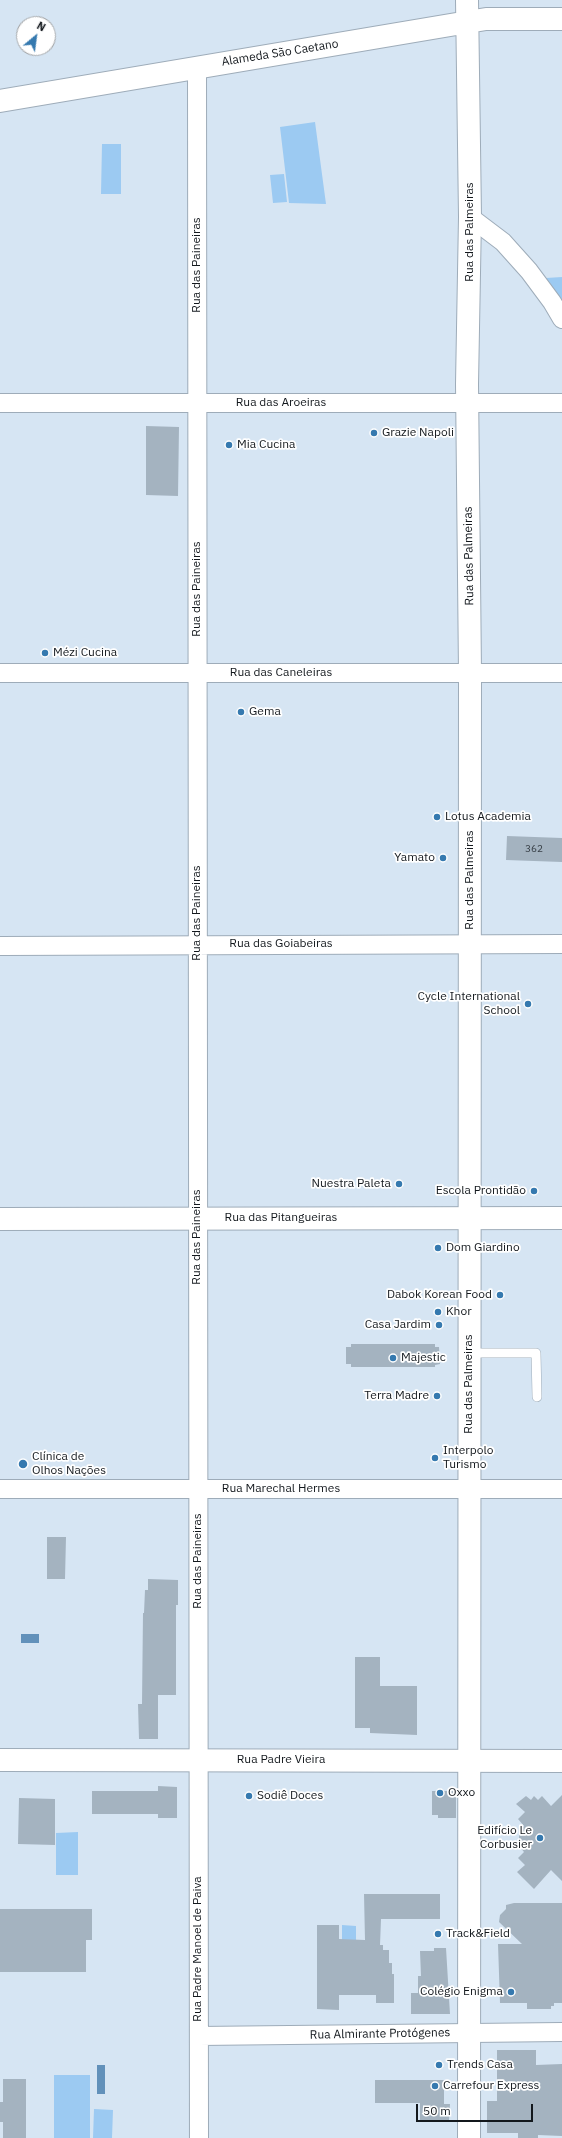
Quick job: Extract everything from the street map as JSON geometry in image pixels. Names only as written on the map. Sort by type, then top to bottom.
[{"type":"main road","name":"Rua das Palmeiras","points":[[467,0],[470,217],[468,403],[470,673],[468,1761],[469,2138]]},
{"type":"main road","name":"Alameda São Caetano","points":[[0,101],[486,19],[562,19]]},
{"type":"main road","name":"Rua das Pitangueiras","points":[[0,1219],[562,1218]]},
{"type":"main road","name":"Rua Padre Vieira","points":[[0,1760],[562,1761]]},
{"type":"street","name":"Rua das Paineiras","points":[[197,67],[198,1760]]},
{"type":"street","points":[[470,217],[503,242],[529,271],[562,319]]},
{"type":"street","name":"Rua das Aroeiras","points":[[0,403],[562,403]]},
{"type":"street","name":"Rua das Caneleiras","points":[[0,673],[562,673]]},
{"type":"street","name":"Rua das Goiabeiras","points":[[0,946],[197,944],[562,944]]},
{"type":"street","name":"Rua Marechal Hermes","points":[[0,1489],[562,1489]]},
{"type":"street","name":"Rua Padre Manoel de Paiva","points":[[198,1760],[199,2138]]},
{"type":"street","name":"Rua Almirante Protógenes","points":[[199,2036],[562,2032]]},
{"type":"lane","points":[[469,1353],[536,1353],[537,1397]]},
{"type":"shaded area","points":[[315,122],[326,204],[289,203],[280,127]]},
{"type":"shaded area","points":[[102,144],[121,144],[121,194],[101,194]]},
{"type":"shaded area","points":[[284,174],[287,202],[273,203],[270,175]]},
{"type":"shaded area","points":[[562,277],[562,300],[546,278]]},
{"type":"shaded area","points":[[21,1634],[39,1634],[39,1643],[21,1643]]},
{"type":"shaded area","points":[[78,1832],[78,1875],[56,1875],[56,1833]]},
{"type":"shaded area","points":[[342,1925],[356,1926],[356,1953],[342,1953]]},
{"type":"shaded area","points":[[97,2065],[105,2065],[105,2094],[97,2094]]},
{"type":"shaded area","points":[[54,2075],[90,2075],[90,2138],[54,2138]]},
{"type":"shaded area","points":[[94,2109],[113,2110],[112,2138],[93,2138]]},
{"type":"building","points":[[146,426],[179,427],[178,496],[146,495]]},
{"type":"building","points":[[507,836],[562,838],[562,862],[506,860]]},
{"type":"building","name":"Majestic","points":[[351,1344],[435,1344],[435,1347],[439,1347],[440,1364],[435,1365],[435,1367],[351,1367],[351,1364],[346,1364],[346,1347],[351,1347]]},
{"type":"building","points":[[47,1537],[66,1537],[65,1579],[47,1579]]},
{"type":"building","points":[[148,1579],[178,1580],[178,1605],[176,1605],[176,1695],[158,1695],[158,1739],[139,1739],[138,1704],[142,1704],[143,1613],[145,1590],[148,1590]]},
{"type":"building","points":[[355,1657],[380,1657],[380,1686],[417,1686],[417,1735],[370,1733],[370,1728],[355,1728]]},
{"type":"building","points":[[158,1786],[177,1787],[177,1818],[158,1818],[158,1814],[92,1814],[92,1791],[158,1791]]},
{"type":"building","points":[[432,1791],[456,1791],[456,1818],[438,1818],[438,1815],[432,1815]]},
{"type":"building","name":"Edifício Le Corbusier","points":[[562,1795],[562,1881],[551,1870],[534,1889],[517,1872],[525,1865],[518,1858],[524,1852],[520,1847],[519,1830],[524,1826],[518,1819],[525,1812],[516,1804],[526,1796],[531,1800],[534,1796],[538,1800],[542,1796],[551,1806]]},
{"type":"building","points":[[19,1798],[55,1799],[55,1845],[18,1844]]},
{"type":"building","points":[[364,1894],[440,1894],[440,1919],[381,1919],[380,1945],[383,1945],[383,1950],[389,1950],[389,1963],[392,1963],[392,1974],[394,1974],[394,2003],[376,2003],[376,1995],[339,1995],[339,2010],[317,2009],[317,1925],[339,1925],[339,1939],[365,1940]]},
{"type":"building","points":[[514,1903],[562,1903],[562,2003],[554,2003],[554,2006],[551,2006],[551,2009],[527,2009],[527,2003],[500,2003],[498,1944],[522,1944],[499,1922],[500,1915],[506,1909],[506,1905]]},
{"type":"building","points":[[0,1909],[92,1909],[92,1940],[86,1940],[86,1972],[0,1972]]},
{"type":"building","points":[[434,1948],[446,1948],[450,2014],[411,2014],[411,1993],[418,1993],[418,1976],[421,1976],[420,1951],[434,1951]]},
{"type":"building","points":[[497,2050],[536,2050],[536,2065],[562,2064],[562,2136],[538,2135],[538,2138],[518,2138],[518,2133],[487,2133],[487,2101],[497,2101]]},
{"type":"building","points":[[3,2079],[26,2079],[26,2138],[3,2138],[3,2122],[0,2122],[0,2102],[3,2102]]},
{"type":"building","points":[[375,2080],[444,2080],[444,2104],[450,2104],[449,2121],[420,2121],[420,2103],[375,2103]]},
{"type":"place","name":"Grazie Napoli","points":[[374,433]]},
{"type":"place","name":"Mia Cucina","points":[[229,445]]},
{"type":"place","name":"Mézi Cucina","points":[[45,653]]},
{"type":"place","name":"Gema","points":[[241,712]]},
{"type":"place","name":"Lotus Academia","points":[[437,817]]},
{"type":"place","name":"Yamato","points":[[443,858]]},
{"type":"place","name":"Cycle International School","points":[[528,1004]]},
{"type":"place","name":"Nuestra Paleta","points":[[399,1184]]},
{"type":"place","name":"Escola Prontidão","points":[[534,1191]]},
{"type":"place","name":"Dom Giardino","points":[[438,1248]]},
{"type":"place","name":"Dabok Korean Food","points":[[500,1295]]},
{"type":"place","name":"Khor","points":[[438,1312]]},
{"type":"place","name":"Casa Jardim","points":[[439,1325]]},
{"type":"place","name":"Majestic","points":[[393,1358]]},
{"type":"place","name":"Terra Madre","points":[[437,1396]]},
{"type":"place","name":"Interpolo Turismo","points":[[435,1458]]},
{"type":"place","name":"Clínica de Olhos Nações","points":[[23,1464]]},
{"type":"place","name":"Oxxo","points":[[440,1793]]},
{"type":"place","name":"Sodiê Doces","points":[[249,1796]]},
{"type":"place","name":"Edifício Le Corbusier","points":[[540,1838]]},
{"type":"place","name":"Track&Field","points":[[438,1934]]},
{"type":"place","name":"Colégio Enigma","points":[[511,1992]]},
{"type":"place","name":"Trends Casa","points":[[439,2065]]},
{"type":"place","name":"Carrefour Express","points":[[435,2086]]}]
